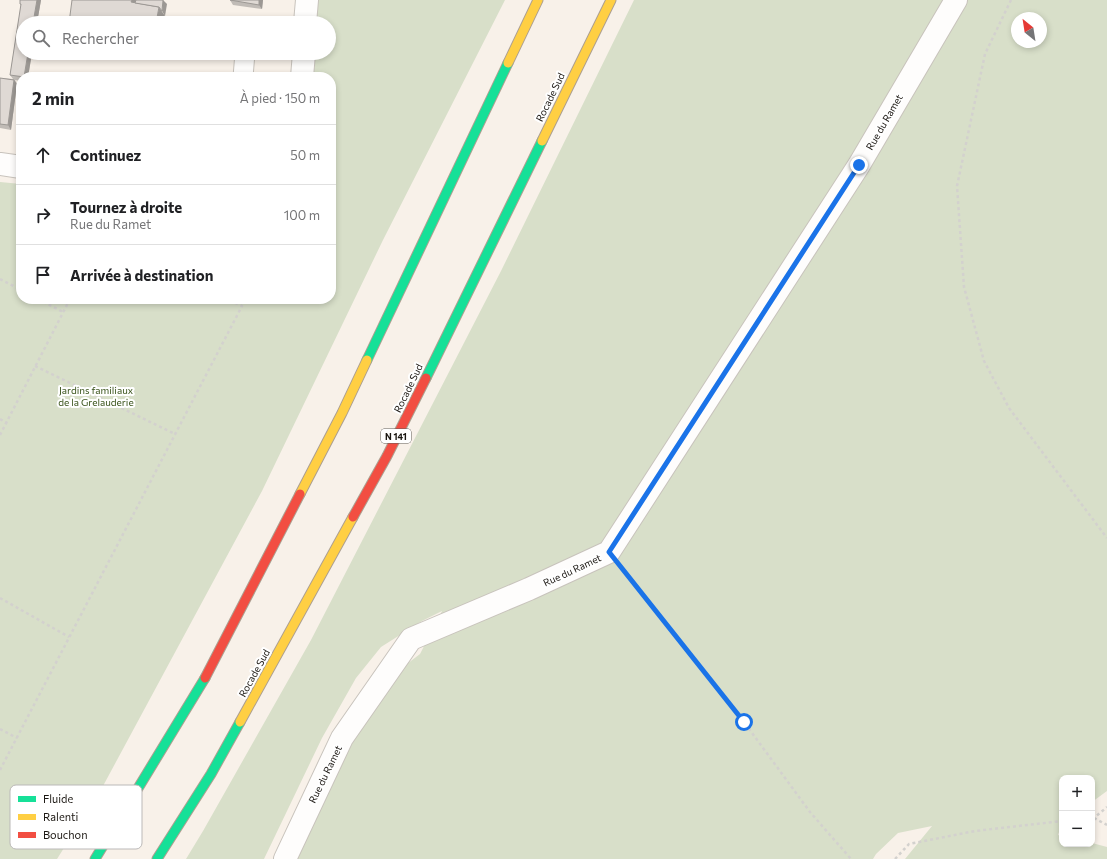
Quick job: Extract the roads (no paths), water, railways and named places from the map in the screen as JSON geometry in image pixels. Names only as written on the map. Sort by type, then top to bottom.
[{"type":"highway","points":[[140,785],[208,674],[342,413],[538,0]]},
{"type":"highway","name":"Rocade Sud","points":[[158,859],[211,774],[386,456],[610,0]]},
{"type":"highway","points":[[95,859],[101,849]]},
{"type":"street","points":[[306,16],[307,0]]},
{"type":"street","name":"Rue du Ramet","points":[[285,859],[342,738],[411,639],[529,589],[609,552],[859,165],[956,0]]},
{"type":"street","points":[[302,72],[303,60]]},
{"type":"street","points":[[0,164],[16,166]]},
{"type":"lane","points":[[243,72],[244,60]]},
{"type":"park label","name":"Jardins familiaux de la Grelauderie","points":[[96,396]]}]
